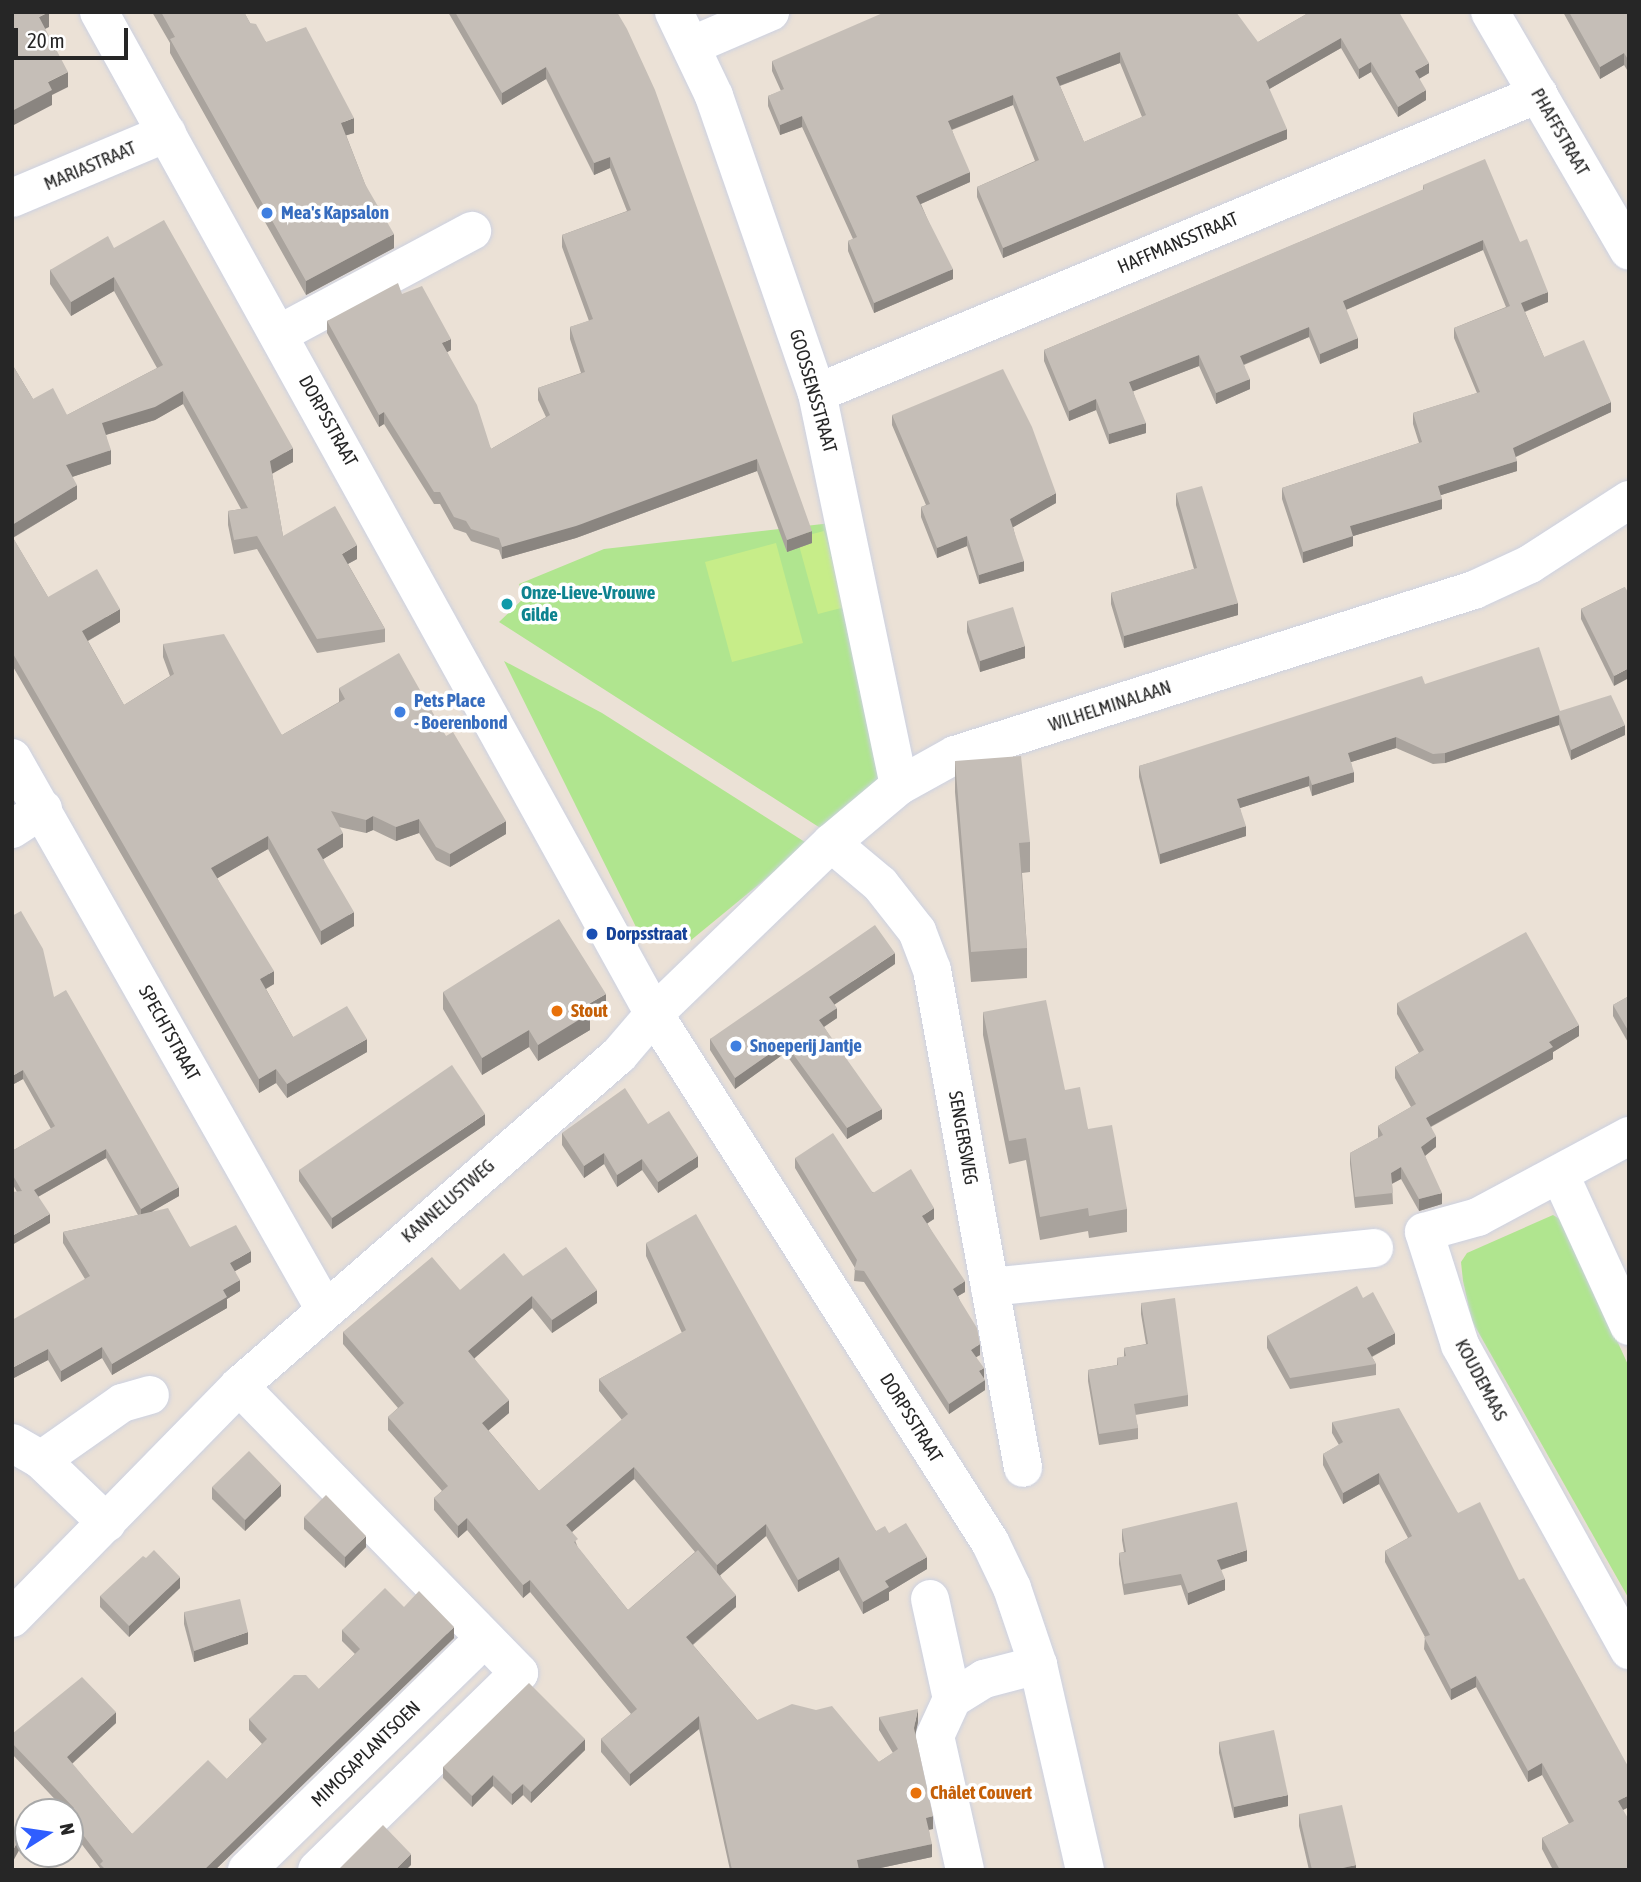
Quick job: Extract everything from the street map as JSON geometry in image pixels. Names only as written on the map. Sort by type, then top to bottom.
[{"type":"street","name":"DORPSSTRAAT","points":[[99,12],[654,1014],[990,1542],[1012,1588],[1038,1665],[1085,1870]]},
{"type":"street","name":"GOOSSENSSTRAAT","points":[[674,12],[693,46],[817,393],[900,786]]},
{"type":"street","points":[[693,46],[771,12]]},
{"type":"street","name":"PHAFFSTRAAT","points":[[1490,12],[1629,251]]},
{"type":"street","name":"HAFFMANSSTRAAT","points":[[817,393],[1538,94]]},
{"type":"street","name":"MARIASTRAAT","points":[[12,198],[167,133]]},
{"type":"street","points":[[279,334],[472,231]]},
{"type":"street","name":"WILHELMINALAAN","points":[[654,1014],[831,843],[900,786],[956,755],[1474,590],[1530,564],[1629,500]]},
{"type":"street","name":"SPECHTSTRAAT","points":[[12,758],[27,819],[324,1308]]},
{"type":"street","name":"SENGERSWEG","points":[[831,843],[880,884],[917,931],[932,970],[1023,1468]]},
{"type":"street","name":"KANNELUSTWEG","points":[[12,1618],[239,1386],[324,1308],[619,1055],[654,1014]]},
{"type":"street","name":"KOUDEMAAS","points":[[1629,1136],[1478,1217],[1424,1232],[1461,1345],[1629,1650]]},
{"type":"street","points":[[1560,1175],[1629,1326]]},
{"type":"street","points":[[990,1287],[1374,1248]]},
{"type":"street","points":[[239,1386],[519,1673],[317,1870]]},
{"type":"street","points":[[107,1522],[27,1451],[122,1402],[150,1395]]},
{"type":"street","points":[[930,1600],[952,1699]]},
{"type":"street","name":"MIMOSAPLANTSOEN","points":[[247,1870],[485,1638]]},
{"type":"street","points":[[965,1870],[936,1736],[952,1699],[984,1679],[1038,1665]]},
{"type":"green space","points":[[840,522],[883,774],[825,831],[499,622],[524,598],[519,584],[604,549]]},
{"type":"green space","points":[[824,531],[845,607],[818,614],[797,538]]},
{"type":"green space","points":[[776,543],[803,643],[732,662],[705,562]]},
{"type":"green space","points":[[504,661],[602,713],[808,844],[690,941],[638,931]]},
{"type":"green space","points":[[1553,1215],[1563,1221],[1629,1367],[1629,1599],[1472,1321],[1463,1281],[1461,1262],[1467,1253]]},
{"type":"building","points":[[12,12],[49,12],[39,17],[68,72],[48,82],[52,90],[12,111]]},
{"type":"building","points":[[161,12],[244,12],[250,23],[256,24],[266,42],[306,27],[354,118],[341,123],[365,184],[394,234],[306,281],[170,39],[175,37]]},
{"type":"building","points":[[455,12],[617,12],[655,90],[812,531],[787,540],[757,459],[576,526],[502,547],[499,538],[471,529],[466,521],[454,517],[440,492],[434,492],[384,412],[379,415],[327,321],[398,283],[402,294],[422,286],[451,339],[442,343],[477,405],[491,449],[550,415],[538,388],[585,372],[570,327],[593,319],[562,235],[631,210],[610,157],[594,163],[546,67],[502,93]]},
{"type":"building","points":[[885,12],[1236,12],[1258,42],[1310,12],[1399,12],[1429,63],[1415,71],[1426,90],[1398,107],[1371,62],[1359,69],[1341,38],[1266,81],[1287,129],[1003,248],[977,187],[1039,160],[1013,95],[948,121],[970,172],[916,196],[953,269],[874,303],[848,241],[857,237],[802,116],[780,125],[768,96],[784,89],[772,61]],"holes":[[[1120,52],[1146,115],[1084,142],[1056,77]]]},
{"type":"building","points":[[1569,12],[1625,12],[1629,18],[1629,61],[1624,53],[1600,67]]},
{"type":"building","points":[[1485,159],[1520,242],[1527,239],[1548,292],[1521,303],[1544,357],[1584,340],[1611,402],[1513,448],[1517,461],[1438,486],[1442,499],[1350,526],[1353,536],[1303,552],[1282,488],[1422,442],[1413,413],[1480,392],[1454,328],[1510,306],[1483,240],[1343,301],[1358,338],[1320,354],[1309,327],[1240,356],[1250,379],[1216,393],[1199,355],[1129,382],[1146,423],[1109,434],[1096,399],[1069,411],[1044,350],[1424,189],[1423,185]]},
{"type":"building","points":[[164,220],[293,448],[270,461],[283,536],[335,506],[357,545],[342,554],[385,629],[317,639],[257,536],[234,540],[228,511],[248,508],[183,391],[155,407],[102,423],[111,450],[66,465],[77,485],[12,525],[12,364],[33,399],[53,388],[67,415],[163,365],[114,277],[71,302],[50,270],[108,236],[114,248]]},
{"type":"building","points":[[1003,369],[1032,427],[1056,493],[1010,519],[1024,561],[979,575],[967,536],[937,548],[921,507],[930,504],[892,415]]},
{"type":"building","points":[[1202,486],[1238,603],[1124,636],[1111,593],[1197,568],[1176,493]]},
{"type":"building","points":[[12,536],[48,597],[97,569],[120,609],[82,631],[124,705],[174,674],[163,644],[224,634],[282,735],[345,699],[339,688],[399,653],[446,736],[453,732],[506,821],[450,854],[436,847],[419,819],[396,827],[373,816],[366,820],[331,811],[343,833],[317,849],[354,912],[321,931],[268,836],[211,868],[274,971],[260,979],[293,1037],[347,1006],[367,1039],[287,1084],[276,1069],[259,1079],[12,652]]},
{"type":"building","points":[[1625,587],[1629,594],[1629,668],[1614,676],[1581,609]]},
{"type":"building","points":[[1013,607],[1025,646],[980,661],[967,621]]},
{"type":"building","points":[[1539,647],[1560,711],[1611,695],[1625,725],[1571,750],[1559,715],[1445,753],[1433,754],[1396,737],[1348,753],[1354,772],[1312,785],[1309,776],[1237,799],[1246,826],[1160,854],[1139,766],[1422,676],[1425,684]]},
{"type":"building","points":[[1021,756],[1030,842],[1019,843],[1027,948],[971,952],[955,761]]},
{"type":"building","points":[[21,911],[43,949],[54,997],[66,990],[179,1187],[141,1209],[106,1149],[34,1190],[50,1214],[12,1236],[12,1192],[22,1191],[12,1174],[12,1151],[55,1126],[23,1070],[12,1076],[12,916]]},
{"type":"building","points":[[559,919],[606,994],[585,1006],[590,1013],[538,1045],[529,1030],[482,1058],[443,992]]},
{"type":"building","points":[[875,925],[895,953],[829,997],[837,1008],[819,1020],[882,1109],[847,1128],[785,1043],[735,1078],[710,1039]]},
{"type":"building","points":[[1526,932],[1579,1025],[1549,1042],[1553,1047],[1426,1118],[1436,1136],[1421,1147],[1442,1193],[1419,1199],[1401,1167],[1391,1173],[1393,1193],[1355,1197],[1350,1153],[1383,1135],[1378,1126],[1416,1104],[1395,1067],[1424,1050],[1397,1003]]},
{"type":"building","points":[[1629,996],[1629,1032],[1613,1005]]},
{"type":"building","points":[[1046,1000],[1065,1090],[1080,1087],[1088,1129],[1112,1125],[1127,1209],[1089,1216],[1088,1208],[1040,1217],[1026,1138],[1009,1141],[983,1012]]},
{"type":"building","points":[[452,1065],[485,1114],[332,1218],[299,1170]]},
{"type":"building","points":[[625,1088],[648,1124],[669,1111],[698,1156],[658,1182],[642,1159],[617,1175],[604,1153],[584,1166],[562,1133]]},
{"type":"building","points":[[833,1133],[873,1193],[911,1169],[934,1208],[922,1216],[965,1281],[953,1289],[977,1328],[980,1344],[971,1350],[984,1368],[979,1371],[985,1380],[949,1404],[864,1271],[854,1270],[857,1260],[795,1158]]},
{"type":"building","points":[[168,1208],[190,1247],[236,1225],[251,1251],[230,1263],[240,1280],[223,1290],[227,1297],[112,1364],[102,1347],[61,1371],[48,1349],[12,1368],[12,1320],[90,1276],[63,1232]]},
{"type":"building","points":[[696,1214],[876,1531],[885,1526],[889,1533],[906,1523],[927,1557],[885,1581],[889,1587],[863,1602],[839,1557],[798,1580],[766,1524],[717,1565],[634,1467],[566,1525],[578,1539],[574,1542],[628,1610],[698,1550],[736,1595],[686,1637],[757,1720],[792,1704],[816,1710],[832,1706],[879,1762],[898,1749],[879,1717],[918,1709],[914,1728],[933,1816],[926,1818],[932,1844],[857,1860],[859,1870],[732,1870],[699,1716],[630,1774],[601,1739],[637,1709],[530,1580],[523,1585],[467,1518],[458,1526],[434,1498],[448,1486],[388,1417],[404,1403],[343,1332],[432,1257],[460,1290],[504,1253],[523,1276],[566,1247],[597,1290],[552,1320],[532,1296],[468,1351],[509,1400],[482,1423],[539,1491],[628,1414],[599,1379],[686,1330],[646,1243]]},
{"type":"building","points":[[1357,1286],[1363,1298],[1373,1292],[1395,1333],[1367,1348],[1376,1364],[1290,1378],[1267,1336]]},
{"type":"building","points":[[1175,1298],[1188,1395],[1134,1404],[1138,1428],[1099,1434],[1088,1370],[1118,1365],[1117,1358],[1126,1356],[1124,1348],[1148,1344],[1141,1303]]},
{"type":"building","points":[[1399,1408],[1458,1513],[1480,1502],[1519,1580],[1524,1578],[1629,1768],[1629,1795],[1618,1801],[1629,1820],[1629,1870],[1560,1870],[1542,1838],[1574,1821],[1542,1763],[1528,1771],[1476,1676],[1451,1689],[1424,1637],[1430,1635],[1385,1551],[1412,1536],[1379,1473],[1343,1493],[1323,1454],[1343,1442],[1332,1422]]},
{"type":"building","points":[[249,1451],[281,1484],[245,1520],[212,1487]]},
{"type":"building","points":[[326,1495],[366,1536],[345,1557],[304,1517]]},
{"type":"building","points":[[1237,1502],[1247,1550],[1217,1560],[1225,1579],[1188,1593],[1181,1574],[1124,1584],[1119,1553],[1126,1552],[1122,1529]]},
{"type":"building","points":[[154,1550],[180,1577],[129,1626],[100,1596],[143,1556],[146,1558]]},
{"type":"building","points":[[385,1588],[404,1607],[419,1591],[454,1627],[204,1870],[106,1870],[100,1864],[103,1861],[84,1836],[84,1798],[64,1798],[12,1743],[12,1734],[82,1677],[116,1712],[67,1757],[132,1834],[208,1760],[227,1779],[267,1739],[249,1719],[294,1675],[306,1675],[319,1689],[360,1649],[342,1630]]},
{"type":"building","points":[[240,1599],[248,1632],[194,1651],[184,1612]]},
{"type":"building","points":[[529,1683],[585,1739],[531,1792],[523,1784],[512,1794],[493,1775],[472,1796],[443,1767]]},
{"type":"building","points":[[1274,1730],[1288,1795],[1234,1807],[1219,1742]]},
{"type":"building","points":[[1342,1805],[1356,1865],[1334,1870],[1312,1870],[1299,1814]]},
{"type":"building","points":[[383,1825],[411,1854],[395,1870],[338,1870]]},
{"type":"building","points":[[12,1829],[14,1848],[12,1852]]},
{"type":"place","name":"Mea's Kapsalon","points":[[267,213]]},
{"type":"place","name":"Onze-Lieve-Vrouwe Gilde","points":[[507,604]]},
{"type":"place","name":"Pets Place - Boerenbond","points":[[400,712]]},
{"type":"place","name":"Dorpsstraat","points":[[592,934]]},
{"type":"place","name":"Stout","points":[[557,1011]]},
{"type":"place","name":"Snoeperij Jantje","points":[[736,1046]]},
{"type":"place","name":"Châlet Couvert","points":[[916,1793]]}]
